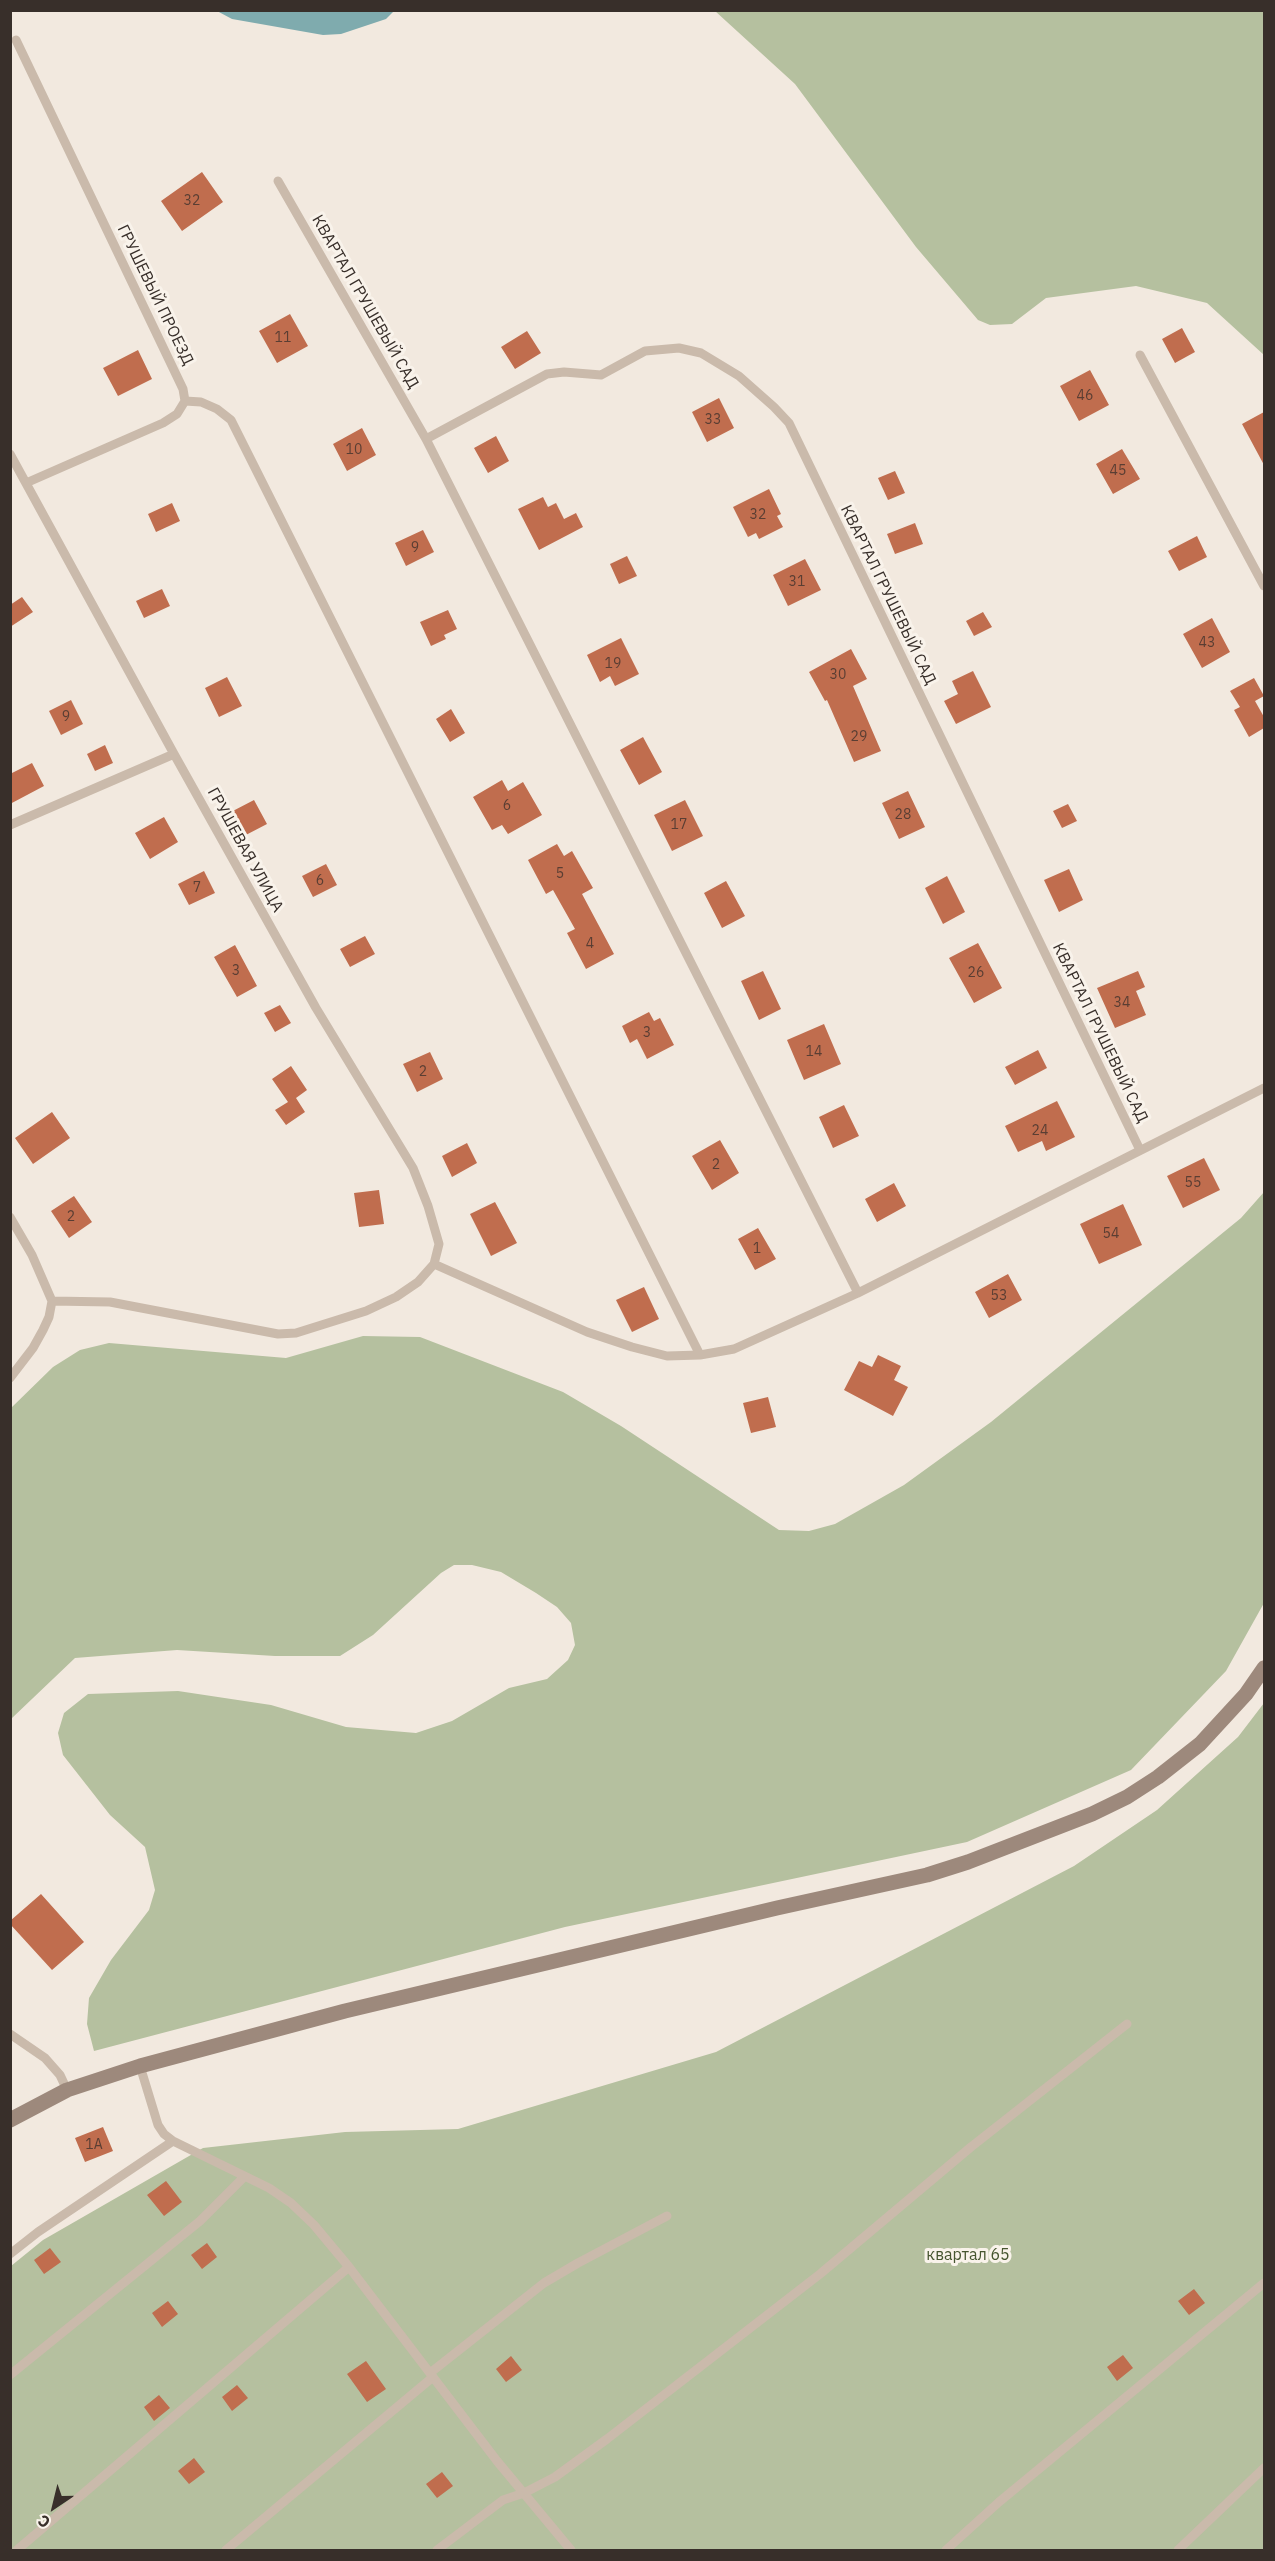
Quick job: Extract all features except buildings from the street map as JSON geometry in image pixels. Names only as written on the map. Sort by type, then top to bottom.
[{"type":"street","points":[[10,2120],[67,2090],[140,2066],[368,2006],[754,1913],[927,1875],[968,1862],[1092,1814],[1158,1777],[1208,1736],[1264,1668]]},
{"type":"lane","name":"ГРУШЕВЫЙ ПРОЕЗД","points":[[16,40],[183,389],[185,401]]},
{"type":"lane","name":"КВАРТАЛ ГРУШЕВЫЙ САД","points":[[278,181],[426,439],[858,1293]]},
{"type":"lane","name":"КВАРТАЛ ГРУШЕВЫЙ САД","points":[[426,439],[547,374],[564,372],[601,375],[645,351],[679,348],[701,352],[739,376],[774,407],[789,423],[1140,1150]]},
{"type":"lane","points":[[1140,355],[1264,586]]},
{"type":"lane","points":[[26,483],[163,423],[177,414],[185,401],[201,402],[217,409],[231,420],[700,1355]]},
{"type":"lane","name":"ГРУШЕВАЯ УЛИЦА","points":[[10,454],[15,473],[26,483],[316,1008],[413,1168],[428,1206],[439,1244],[434,1264]]},
{"type":"lane","points":[[10,825],[174,754]]},
{"type":"lane","name":"КВАРТАЛ ГРУШЕВЫЙ САД","points":[[434,1264],[588,1332],[632,1347],[667,1356],[700,1355],[734,1350],[858,1293],[1264,1088]]},
{"type":"lane","points":[[10,1217],[32,1255],[52,1301],[49,1317],[43,1330],[33,1348],[10,1378]]},
{"type":"lane","points":[[52,1301],[111,1302],[278,1334],[296,1333],[366,1311],[396,1297],[418,1282],[434,1264]]},
{"type":"lane","points":[[437,2550],[503,2499],[524,2493],[555,2477],[598,2445],[820,2274],[970,2147],[1127,2024]]},
{"type":"lane","points":[[10,2034],[45,2058],[60,2075],[67,2090]]},
{"type":"lane","points":[[140,2066],[158,2125],[164,2134],[173,2141],[269,2188],[291,2203],[314,2225],[349,2267],[497,2461],[571,2550]]},
{"type":"lane","points":[[10,2254],[38,2232],[173,2141]]},
{"type":"lane","points":[[10,2375],[200,2221],[244,2177]]},
{"type":"lane","points":[[226,2550],[544,2283],[667,2216]]},
{"type":"lane","points":[[17,2550],[349,2267]]},
{"type":"lane","points":[[946,2550],[999,2502],[1264,2283]]},
{"type":"lane","points":[[1178,2550],[1264,2468]]},
{"type":"green space","points":[[715,11],[1264,11],[1264,355],[1207,303],[1136,286],[1046,298],[1012,324],[990,325],[978,320],[916,247],[795,84]]},
{"type":"green space","points":[[1264,1192],[1264,1603],[1226,1671],[1131,1770],[967,1842],[565,1927],[94,2051],[87,2024],[89,1998],[111,1960],[149,1910],[155,1890],[145,1847],[110,1815],[63,1755],[58,1733],[64,1713],[88,1694],[178,1691],[271,1705],[346,1727],[416,1733],[452,1721],[509,1688],[547,1679],[568,1660],[575,1645],[571,1623],[557,1607],[536,1593],[501,1572],[472,1565],[454,1565],[441,1573],[373,1635],[340,1656],[275,1656],[177,1650],[75,1658],[11,1719],[11,1408],[53,1367],[80,1350],[109,1343],[286,1358],[363,1336],[420,1337],[563,1392],[621,1426],[779,1530],[809,1531],[835,1524],[904,1485],[991,1422],[1241,1218]]},
{"type":"green space","name":"квартал 65","points":[[1264,1703],[1264,2550],[11,2550],[11,2266],[43,2240],[203,2148],[345,2132],[458,2129],[716,2052],[1074,1866],[1157,1810],[1238,1737]]},
{"type":"water","points":[[217,11],[394,11],[386,19],[341,34],[323,35],[232,19]]}]
